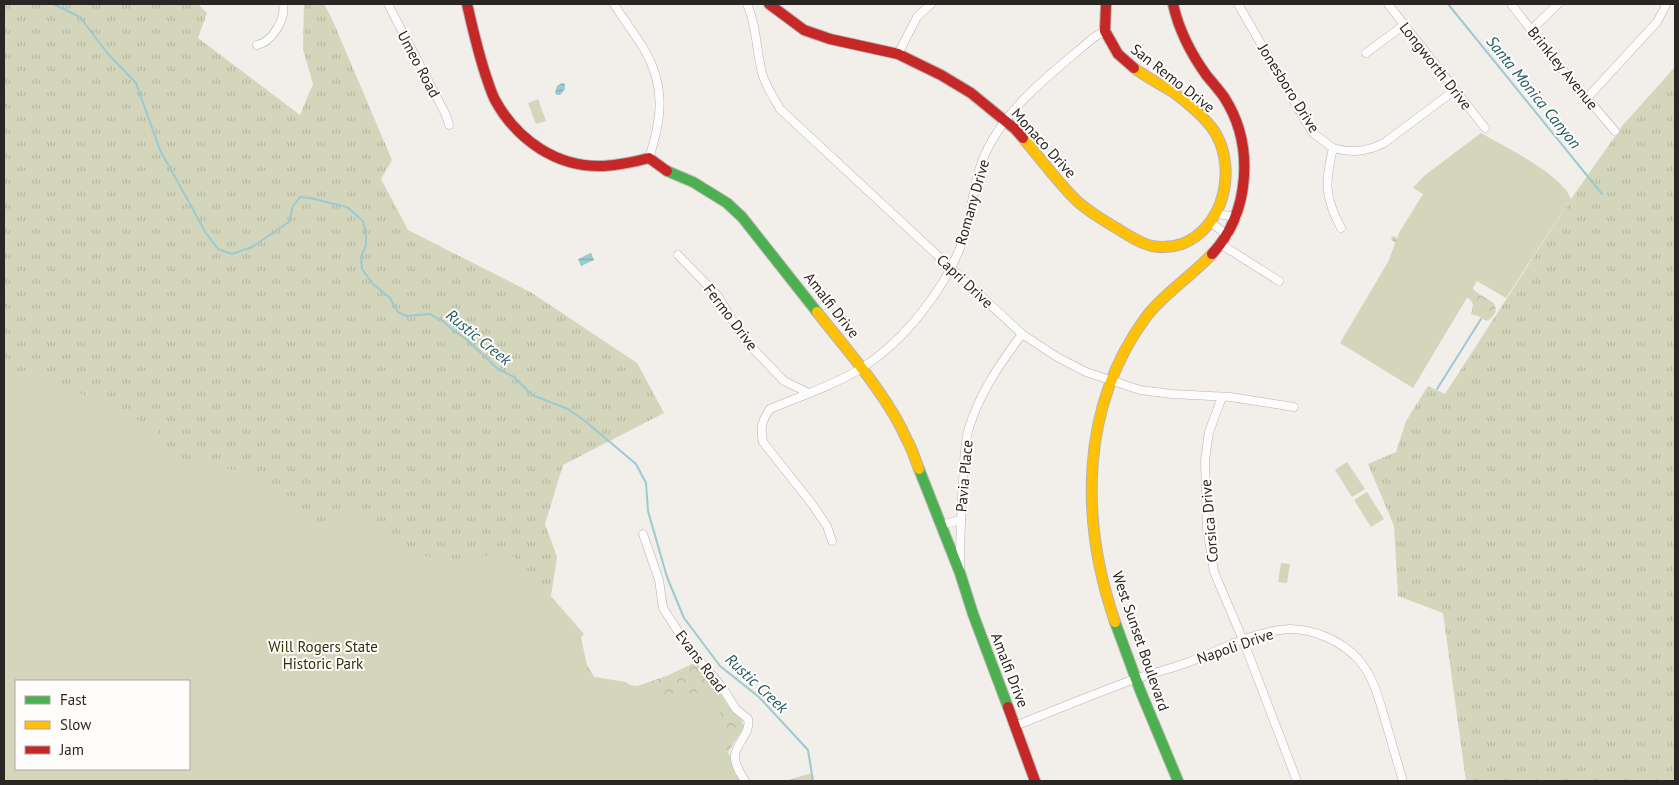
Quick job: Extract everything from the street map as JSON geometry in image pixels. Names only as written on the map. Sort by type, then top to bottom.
[{"type":"street","points":[[257,45],[266,41],[281,21],[283,4]]},
{"type":"street","name":"Umeo Road","points":[[388,4],[446,115],[449,125]]},
{"type":"street","points":[[467,4],[477,50],[494,98],[518,133],[543,153],[572,163],[587,166],[613,167],[649,158],[657,136],[661,111],[657,78],[651,62],[614,4]]},
{"type":"street","name":"Capri Drive","points":[[747,4],[756,32],[762,75],[780,109],[1022,334],[1073,366],[1140,390],[1222,397],[1294,407]]},
{"type":"street","name":"Monaco Drive","points":[[769,4],[804,30],[830,39],[898,54],[941,75],[971,93],[1015,129],[1075,199],[1094,214],[1131,237],[1153,246],[1173,247],[1189,241],[1203,232],[1214,219]]},
{"type":"street","points":[[898,54],[917,17],[931,4]]},
{"type":"street","points":[[1105,31],[1106,4]]},
{"type":"street","name":"West Sunset Boulevard","points":[[1173,4],[1181,31],[1191,52],[1206,76],[1224,98],[1237,125],[1245,168],[1242,200],[1237,216],[1222,245],[1212,257],[1170,292],[1146,316],[1124,350],[1109,380],[1099,413],[1092,456],[1091,489],[1102,579],[1135,679],[1178,781]]},
{"type":"street","name":"Jonesboro Drive","points":[[1238,4],[1306,122],[1314,133],[1333,148]]},
{"type":"street","name":"Longworth Drive","points":[[1388,4],[1485,128]]},
{"type":"street","name":"Brinkley Avenue","points":[[1511,4],[1615,131]]},
{"type":"street","points":[[1531,30],[1558,4]]},
{"type":"street","points":[[1587,98],[1657,22],[1666,5]]},
{"type":"street","points":[[1366,53],[1404,25]]},
{"type":"street","name":"Romany Drive","points":[[832,541],[827,526],[812,504],[763,442],[761,433],[762,423],[770,409],[830,385],[862,368],[888,347],[919,317],[951,268],[964,238],[978,175],[987,150],[1006,121],[1030,92],[1093,38],[1105,31]]},
{"type":"street","name":"San Remo Drive","points":[[1105,31],[1118,54],[1128,63],[1174,93],[1207,122],[1215,133],[1221,146],[1225,182],[1221,203],[1214,219]]},
{"type":"street","points":[[1340,228],[1329,204],[1327,192],[1327,179],[1333,148],[1359,152],[1372,149],[1384,143],[1455,90]]},
{"type":"street","name":"Amalfi Drive","points":[[649,158],[672,174],[693,182],[712,193],[736,210],[862,368],[892,412],[907,439],[960,573],[973,614],[1035,781]]},
{"type":"street","points":[[1214,219],[1237,216]]},
{"type":"street","points":[[1214,219],[1228,236]]},
{"type":"street","points":[[1222,245],[1279,281]]},
{"type":"street","name":"Fermo Drive","points":[[678,256],[718,296],[743,338],[784,381],[809,393]]},
{"type":"street","name":"Pavia Place","points":[[960,573],[965,450],[969,429],[987,385],[1022,334]]},
{"type":"street","name":"Corsica Drive","points":[[1222,397],[1209,432],[1205,460],[1207,528],[1214,572],[1243,640],[1297,781]]},
{"type":"street","points":[[940,525],[961,520]]},
{"type":"street","name":"Evans Road","points":[[643,534],[659,580],[663,608],[688,647],[722,687],[736,709],[748,719],[750,724],[735,756],[736,765],[745,781]]},
{"type":"street","name":"Napoli Drive","points":[[1014,726],[1135,679],[1187,663],[1243,640],[1271,631],[1306,630],[1322,635],[1347,649],[1362,666],[1374,686],[1403,781]]},
{"type":"green space","points":[[4,4],[198,4],[207,13],[198,38],[300,115],[313,84],[303,49],[304,4],[324,4],[392,160],[381,179],[408,230],[532,293],[637,363],[664,413],[563,465],[545,524],[557,557],[550,602],[606,697],[260,717],[4,583]]},
{"type":"green space","points":[[1675,67],[1675,781],[1466,781],[1443,613],[1398,596],[1394,526],[1368,464],[1396,452],[1406,421],[1428,386],[1445,394],[1571,199],[1623,125]]},
{"type":"green space","points":[[538,99],[546,121],[536,124],[528,103]]},
{"type":"green space","points":[[1481,133],[1544,171],[1556,180],[1571,199],[1506,298],[1477,281],[1413,388],[1340,343],[1388,262],[1400,231],[1423,194],[1413,188],[1424,176]]},
{"type":"green space","points":[[1394,236],[1458,276],[1479,294],[1494,303],[1496,309],[1493,315],[1487,321],[1471,314],[1473,305],[1471,300],[1441,282],[1392,240],[1391,237]]},
{"type":"green space","name":"Will Rogers State Historic Park","points":[[41,374],[128,417],[157,426],[163,459],[185,465],[236,470],[292,498],[320,528],[351,515],[404,552],[454,561],[508,552],[530,572],[584,634],[581,637],[589,676],[626,682],[630,685],[655,688],[666,699],[699,692],[706,686],[711,690],[710,693],[721,714],[726,754],[732,768],[741,781],[4,781],[4,377]]},
{"type":"green space","points":[[1347,462],[1365,489],[1352,497],[1335,470]]},
{"type":"green space","points":[[1367,492],[1384,519],[1371,527],[1354,500]]},
{"type":"green space","points":[[1281,563],[1290,564],[1287,583],[1278,582]]},
{"type":"green space","points":[[700,660],[728,706],[741,718],[744,727],[728,752],[741,781],[606,697],[669,675]]},
{"type":"green space","points":[[812,773],[813,781],[785,781]]},
{"type":"water","points":[[562,83],[565,84],[565,89],[560,95],[557,95],[555,93],[557,86]]},
{"type":"water","points":[[591,253],[594,260],[581,266],[578,259]]},
{"type":"waterway","name":"Rustic Creek","points":[[53,4],[80,17],[108,54],[136,83],[160,150],[206,233],[218,249],[232,254],[252,247],[289,222],[293,206],[300,197],[347,207],[363,221],[366,245],[361,257],[362,269],[373,284],[390,298],[398,312],[406,316],[430,314],[444,322],[466,339],[498,369],[514,377],[532,395],[568,409],[636,464],[646,483],[648,511],[667,577],[684,618],[720,666],[759,697],[808,750],[813,781]]},
{"type":"waterway","name":"Santa Monica Canyon","points":[[1448,4],[1602,194]]},
{"type":"waterway","points":[[1437,389],[1481,319]]},
{"type":"traffic: fast","points":[[667,171],[693,182],[727,203],[742,217],[817,312]]},
{"type":"traffic: fast","points":[[919,469],[960,573],[973,614],[1008,707]]},
{"type":"traffic: fast","points":[[1115,622],[1140,690],[1178,781]]},
{"type":"traffic: slow","points":[[1023,138],[1061,184],[1080,203],[1130,237],[1148,245],[1164,247],[1182,244],[1196,236],[1208,225],[1222,197],[1225,181],[1222,149],[1216,134],[1196,111],[1173,92],[1134,68]]},
{"type":"traffic: slow","points":[[1115,622],[1096,544],[1092,504],[1093,465],[1098,426],[1108,388],[1124,352],[1146,317],[1161,300],[1212,254]]},
{"type":"traffic: slow","points":[[817,312],[878,390],[899,423],[919,469]]},
{"type":"traffic: jam","points":[[467,4],[479,53],[493,96],[504,114],[527,139],[540,149],[570,162],[604,166],[649,158],[667,171]]},
{"type":"traffic: jam","points":[[769,4],[804,30],[830,39],[898,54],[941,75],[971,93],[1015,129],[1023,138]]},
{"type":"traffic: jam","points":[[1106,4],[1105,31],[1118,54],[1134,68]]},
{"type":"traffic: jam","points":[[1173,4],[1182,33],[1191,51],[1207,76],[1224,97],[1234,116],[1241,136],[1244,157],[1241,199],[1225,237],[1212,254]]},
{"type":"traffic: jam","points":[[1008,707],[1035,781]]}]
